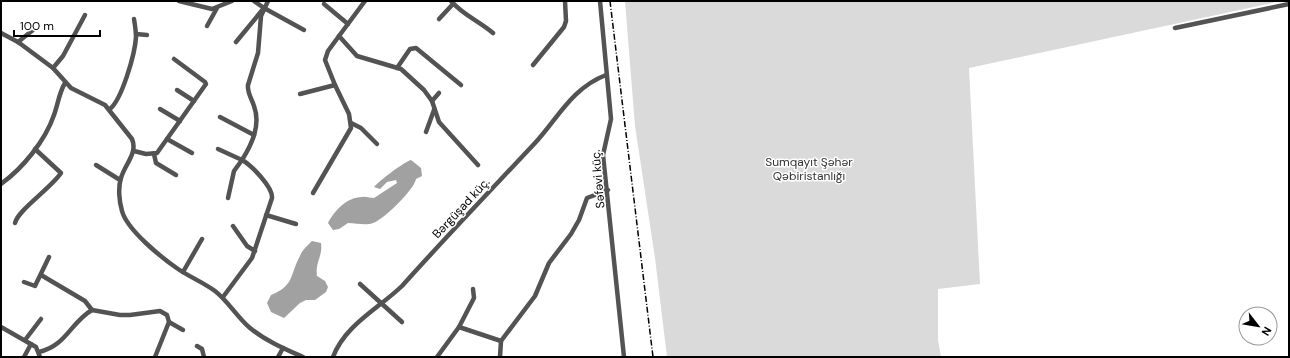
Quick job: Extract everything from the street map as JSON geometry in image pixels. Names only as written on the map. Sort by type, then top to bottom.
[{"type":"street","points":[[179,1],[204,8],[217,8],[232,1]]},
{"type":"street","points":[[254,1],[304,30]]},
{"type":"street","points":[[236,42],[268,1]]},
{"type":"street","points":[[313,193],[348,135],[351,124],[349,114],[335,85],[325,56],[365,1]]},
{"type":"street","points":[[533,65],[564,27],[566,21],[565,1]]},
{"type":"street","name":"Səfəvi küç.","points":[[600,1],[611,119],[604,148],[613,259],[624,357]]},
{"type":"street","points":[[439,19],[452,2],[470,19],[482,24],[493,34]]},
{"type":"street","points":[[324,4],[348,24]]},
{"type":"street","points":[[1176,28],[1289,4]]},
{"type":"street","points":[[207,26],[217,8]]},
{"type":"street","points":[[228,198],[234,171],[242,160],[257,125],[257,115],[248,90],[248,85],[258,53],[259,22],[264,8]]},
{"type":"street","points":[[53,68],[64,56],[85,15]]},
{"type":"street","points":[[110,109],[117,101],[125,82],[135,45],[136,34],[134,19]]},
{"type":"street","points":[[18,42],[32,30]]},
{"type":"street","points":[[1,33],[18,42],[53,68],[71,88],[110,109],[132,139],[134,151],[120,180],[120,205],[128,222],[148,244],[183,272],[223,297],[233,311],[251,329],[283,348],[303,357]]},
{"type":"street","points":[[136,34],[147,35]]},
{"type":"street","points":[[339,36],[357,56],[397,68],[405,72],[424,90],[432,101],[434,110],[440,122],[478,164]]},
{"type":"street","points":[[397,68],[410,50],[416,48],[461,85]]},
{"type":"street","points":[[134,151],[154,154],[157,153],[206,84],[174,59]]},
{"type":"street","name":"Bərgüşad küç.","points":[[333,357],[339,344],[365,315],[383,304],[402,286],[544,133],[572,96],[597,79],[606,75]]},
{"type":"street","points":[[1,184],[15,173],[35,149],[52,122],[65,83]]},
{"type":"street","points":[[300,94],[335,85]]},
{"type":"street","points":[[177,90],[194,101]]},
{"type":"street","points":[[432,101],[439,93]]},
{"type":"street","points":[[160,109],[180,122]]},
{"type":"street","points":[[426,132],[434,110]]},
{"type":"street","points":[[220,117],[254,135]]},
{"type":"street","points":[[351,124],[362,128],[377,144]]},
{"type":"street","points":[[167,139],[192,153]]},
{"type":"street","points":[[15,223],[18,216],[50,187],[61,174],[35,149]]},
{"type":"street","points":[[218,149],[242,160],[251,168],[272,193],[255,252],[223,297]]},
{"type":"street","points":[[154,154],[156,163],[176,175]]},
{"type":"street","points":[[96,165],[120,180]]},
{"type":"street","points":[[500,357],[501,341],[535,296],[549,263],[571,234],[579,220],[587,198],[608,190]]},
{"type":"street","points":[[266,216],[296,224]]},
{"type":"street","points":[[233,226],[248,246],[255,252]]},
{"type":"street","points":[[183,272],[202,239]]},
{"type":"street","points":[[24,282],[35,286],[41,276],[49,256]]},
{"type":"street","points":[[41,276],[85,301],[92,310],[130,315],[160,312],[167,315],[169,322],[155,357]]},
{"type":"street","points":[[360,284],[402,322]]},
{"type":"street","points":[[437,357],[459,327],[474,298],[473,289]]},
{"type":"street","points":[[39,352],[51,348],[63,339],[92,310]]},
{"type":"street","points":[[25,340],[40,319]]},
{"type":"street","points":[[169,322],[183,330]]},
{"type":"street","points":[[1,326],[31,344],[39,352],[40,357]]},
{"type":"street","points":[[459,327],[501,341]]},
{"type":"street","points":[[24,357],[31,344]]},
{"type":"street","points":[[198,346],[202,349],[204,357]]},
{"type":"street","points":[[278,357],[283,348]]},
{"type":"green space","name":"Sumqayıt Şəhər Qəbiristanlığı","points":[[625,1],[1281,1],[969,68],[980,284],[938,289],[938,340],[941,357],[667,357],[655,258],[635,126]]},
{"type":"shaded area","points":[[411,160],[421,168],[422,176],[416,179],[410,190],[390,211],[378,221],[370,224],[348,223],[339,229],[333,230],[328,223],[337,210],[351,199],[365,197],[374,198],[397,183],[396,180],[387,182],[380,189],[374,187],[392,172]]},
{"type":"shaded area","points":[[312,241],[321,243],[317,276],[325,281],[328,287],[326,292],[315,300],[306,300],[300,303],[284,318],[271,312],[267,303],[271,295],[288,284],[301,254]]},
{"type":"railway","points":[[610,1],[653,357]]}]
